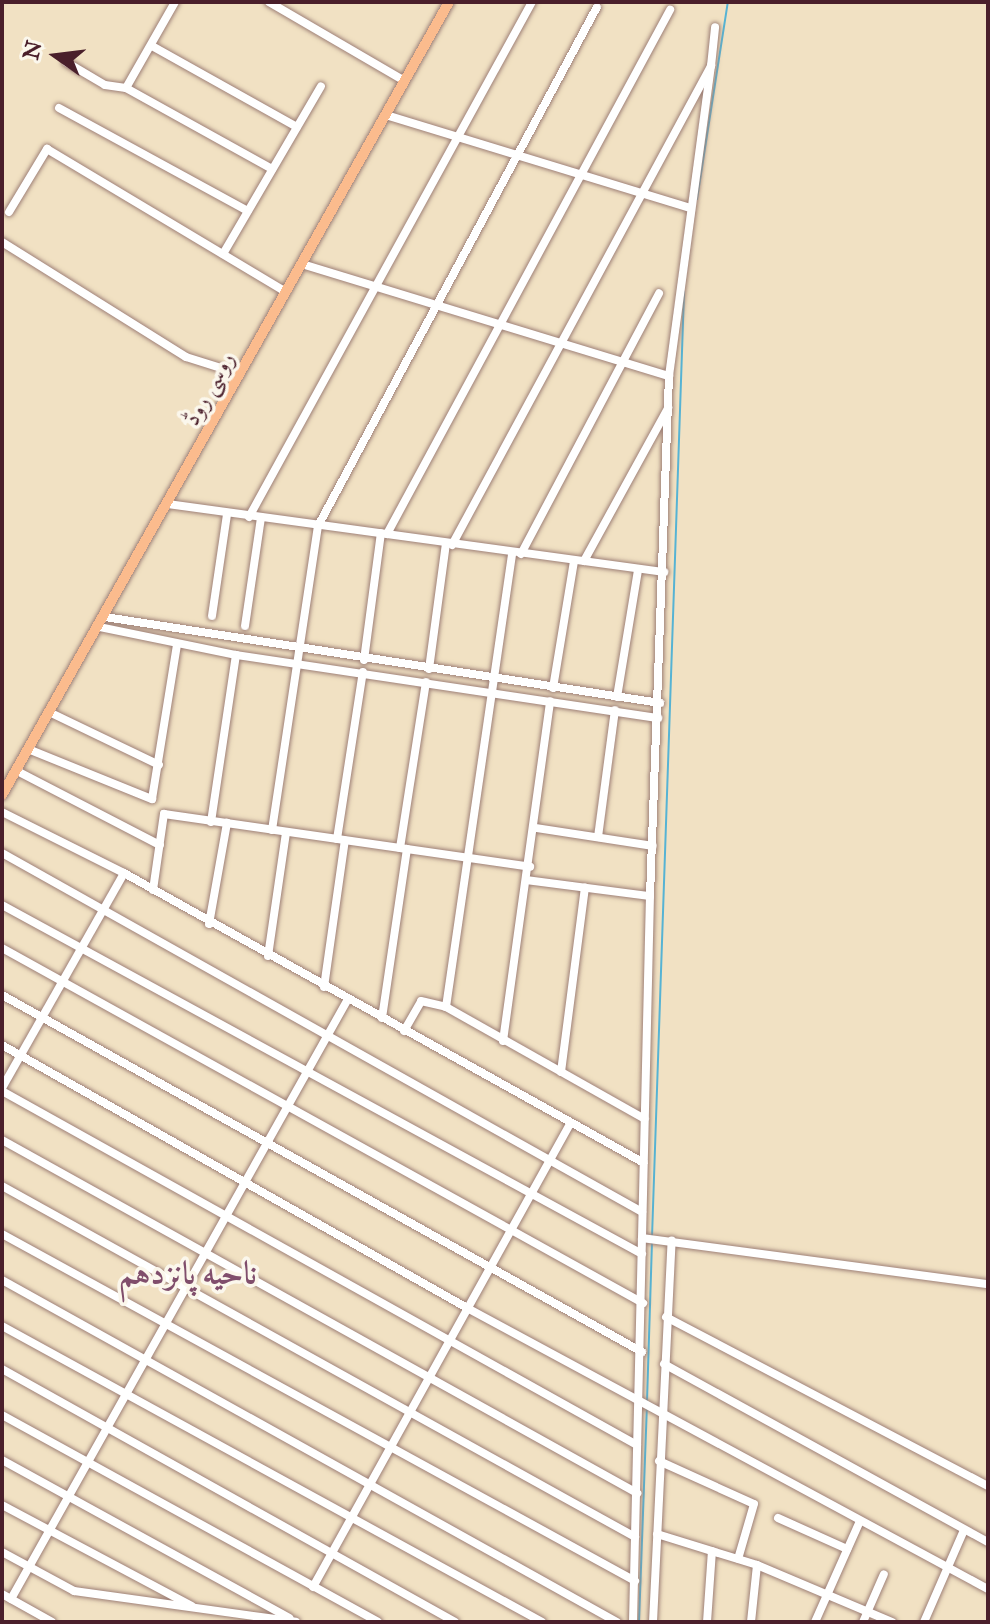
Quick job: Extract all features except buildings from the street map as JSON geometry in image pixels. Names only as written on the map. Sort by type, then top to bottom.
[{"type":"main road","name":"روسی روڈ","points":[[2,795],[449,2]]},
{"type":"street","points":[[126,88],[175,2]]},
{"type":"street","points":[[269,2],[405,81]]},
{"type":"street","points":[[249,517],[532,2]]},
{"type":"street","points":[[272,830],[296,650],[318,526],[521,154],[597,7]]},
{"type":"street","points":[[364,660],[384,534],[584,173],[670,10]]},
{"type":"street","points":[[633,1622],[637,1445],[645,1404],[642,1212],[669,376],[715,27]]},
{"type":"street","points":[[152,46],[297,127]]},
{"type":"street","points":[[66,62],[105,85],[126,88],[272,169]]},
{"type":"street","points":[[429,669],[449,544],[564,344],[711,66]]},
{"type":"street","points":[[223,254],[321,86]]},
{"type":"street","points":[[59,108],[248,211]]},
{"type":"street","points":[[386,115],[584,173],[690,208]]},
{"type":"street","points":[[9,212],[47,149],[286,292]]},
{"type":"street","points":[[2,242],[186,357],[240,374]]},
{"type":"street","points":[[302,264],[669,376]]},
{"type":"street","points":[[446,1007],[491,678],[516,554],[659,293]]},
{"type":"street","points":[[553,688],[579,561],[669,407]]},
{"type":"street","points":[[168,504],[664,572]]},
{"type":"street","points":[[212,616],[227,514]]},
{"type":"street","points":[[245,626],[261,518]]},
{"type":"street","points":[[617,697],[638,570]]},
{"type":"street","points":[[102,622],[660,703]]},
{"type":"street","points":[[102,622],[177,644],[236,655],[491,690],[658,718]]},
{"type":"street","points":[[28,749],[152,799],[177,644]]},
{"type":"street","points":[[211,822],[236,655]]},
{"type":"street","points":[[324,987],[363,672]]},
{"type":"street","points":[[382,1018],[426,682]]},
{"type":"street","points":[[503,1041],[536,828],[550,701]]},
{"type":"street","points":[[598,837],[615,710]]},
{"type":"street","points":[[49,712],[159,765]]},
{"type":"street","points":[[17,771],[160,845]]},
{"type":"street","points":[[2,812],[124,873],[209,924],[644,1163]]},
{"type":"street","points":[[153,890],[164,814],[530,867]]},
{"type":"street","points":[[209,924],[227,823]]},
{"type":"street","points":[[536,828],[653,846]]},
{"type":"street","points":[[268,956],[286,832]]},
{"type":"street","points":[[2,853],[642,1212]]},
{"type":"street","points":[[124,873],[2,1090],[225,1218],[637,1445]]},
{"type":"street","points":[[526,880],[650,896]]},
{"type":"street","points":[[561,1072],[585,888]]},
{"type":"street","points":[[2,905],[82,945],[307,1072],[642,1254]]},
{"type":"street","points":[[2,948],[66,980],[287,1107],[643,1303]]},
{"type":"street","points":[[2,995],[642,1352]]},
{"type":"street","points":[[52,1622],[6,1597],[28,1566],[88,1462],[348,999]]},
{"type":"street","points":[[404,1031],[421,1001],[446,1007],[645,1119]]},
{"type":"street","points":[[2,1045],[246,1180],[469,1309],[645,1404],[661,1409],[859,1523],[988,1589]]},
{"type":"street","points":[[313,1587],[570,1124]]},
{"type":"street","points":[[2,1140],[637,1493]]},
{"type":"street","points":[[2,1186],[184,1290],[635,1537]]},
{"type":"street","points":[[2,1234],[390,1450],[635,1581]]},
{"type":"street","points":[[644,1237],[988,1284]]},
{"type":"street","points":[[653,1622],[669,1240]]},
{"type":"street","points":[[2,1280],[617,1622]]},
{"type":"street","points":[[666,1317],[988,1486]]},
{"type":"street","points":[[2,1326],[350,1521],[542,1622]]},
{"type":"street","points":[[664,1364],[988,1542]]},
{"type":"street","points":[[2,1369],[455,1622]]},
{"type":"street","points":[[2,1415],[378,1622]]},
{"type":"street","points":[[2,1460],[292,1620]]},
{"type":"street","points":[[659,1461],[754,1504],[738,1559]]},
{"type":"street","points":[[2,1505],[197,1609]]},
{"type":"street","points":[[778,1518],[847,1549]]},
{"type":"street","points":[[815,1622],[859,1523]]},
{"type":"street","points":[[924,1622],[964,1530]]},
{"type":"street","points":[[657,1534],[757,1565],[828,1592],[892,1622]]},
{"type":"street","points":[[707,1622],[712,1551]]},
{"type":"street","points":[[2,1552],[74,1591],[292,1620]]},
{"type":"street","points":[[751,1622],[757,1565]]},
{"type":"street","points":[[863,1622],[884,1574]]},
{"type":"waterway","points":[[697,199],[728,2]]},
{"type":"waterway","points":[[652,1237],[684,292]]},
{"type":"waterway","points":[[647,1401],[652,1243]]},
{"type":"waterway","points":[[639,1622],[647,1407]]},
{"type":"district","name":"ناحیه پانزدهم","points":[[188,1274]]}]
